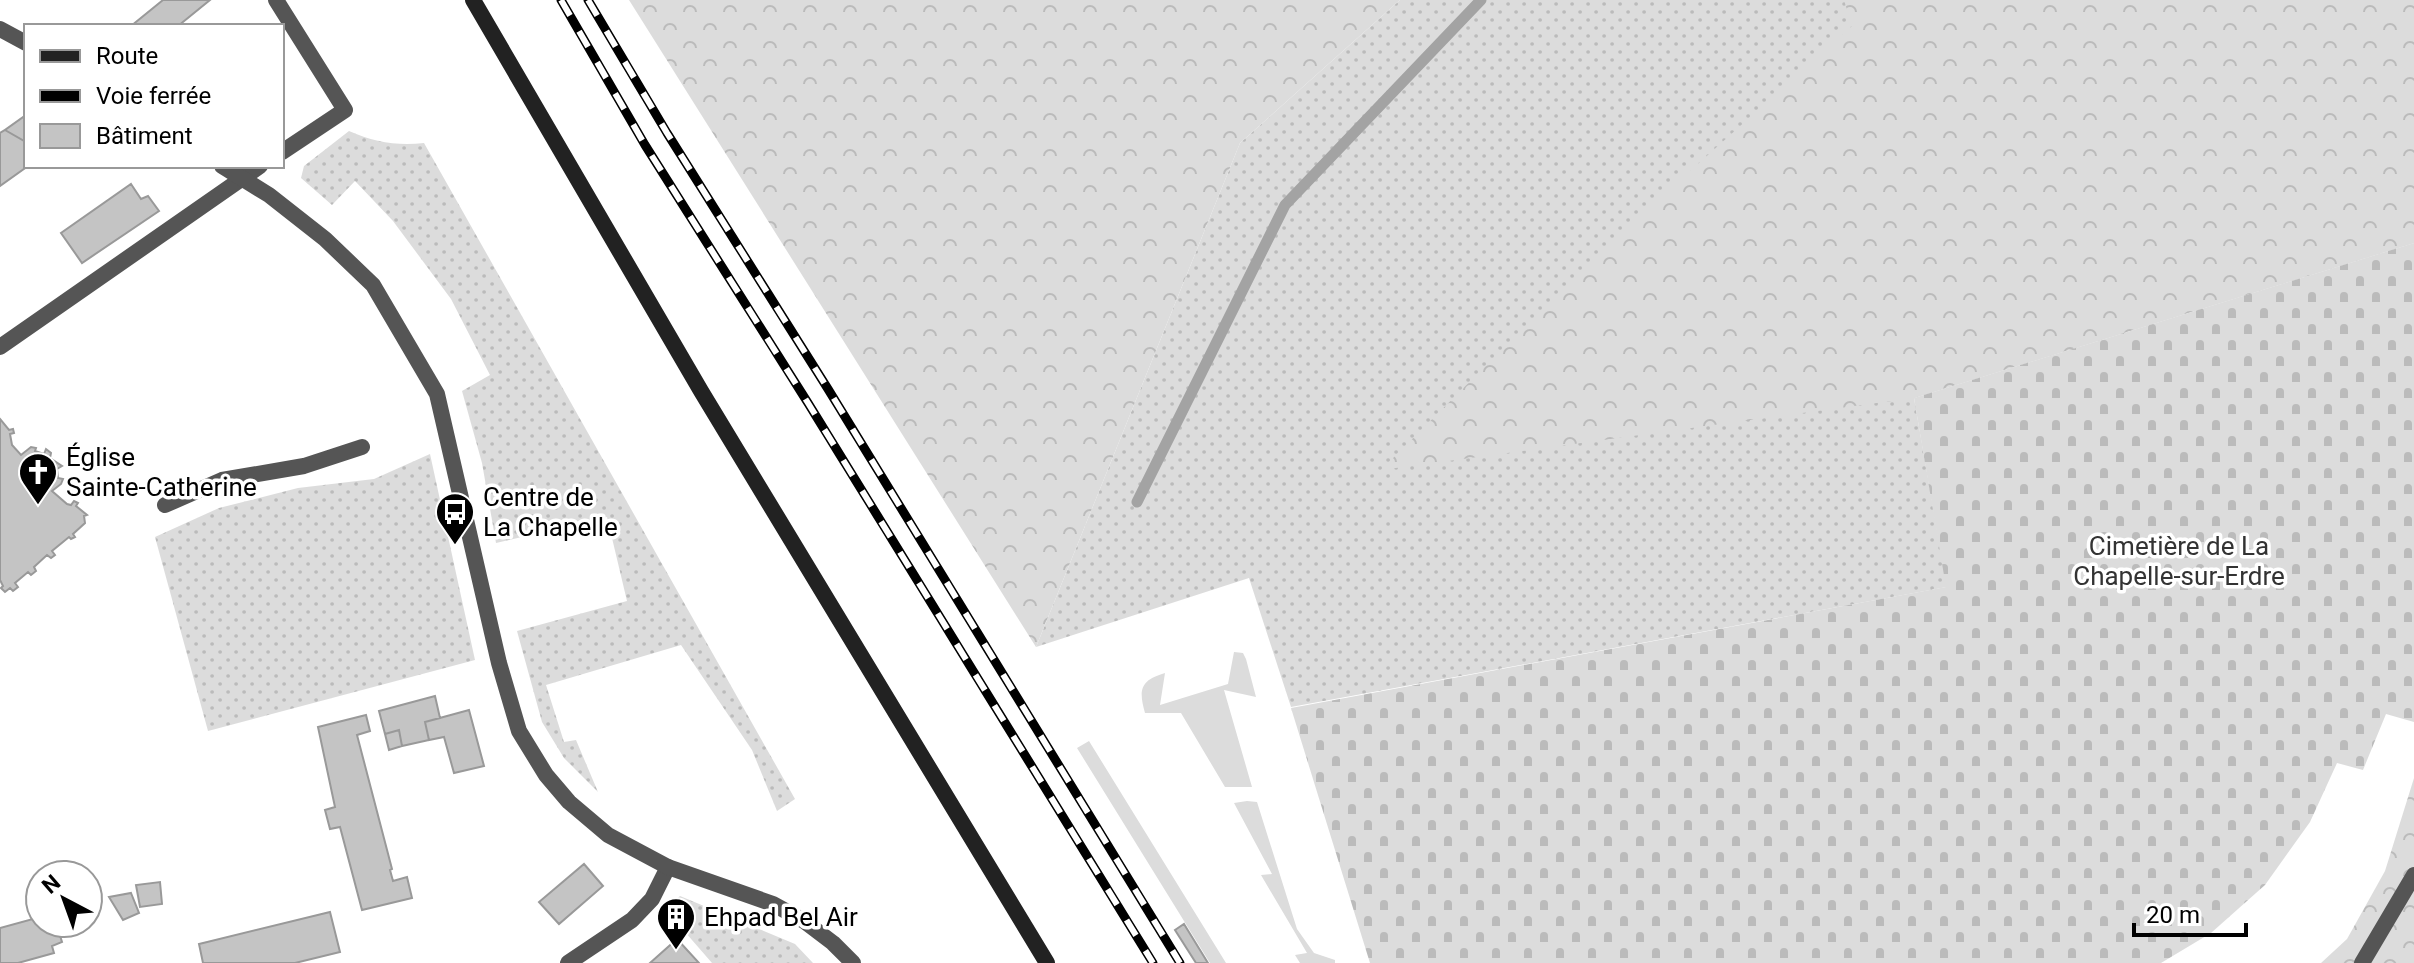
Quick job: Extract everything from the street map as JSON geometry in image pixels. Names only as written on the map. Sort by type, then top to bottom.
[{"type":"main road","points":[[473,0],[693,378],[1047,963]]},
{"type":"street","points":[[276,0],[345,110],[284,151]]},
{"type":"street","points":[[0,29],[24,42]]},
{"type":"street","points":[[225,168],[269,195],[325,239],[373,285],[437,394],[499,663],[519,731],[546,775],[589,820],[608,835],[668,867],[773,904],[814,928],[853,963]]},
{"type":"street","points":[[0,347],[257,168]]},
{"type":"street","points":[[165,505],[222,480],[304,466],[362,447]]},
{"type":"street","points":[[568,963],[632,920],[652,899],[668,867]]},
{"type":"street","points":[[2362,963],[2414,875]]},
{"type":"green space","points":[[629,0],[1400,0],[1240,143],[1036,647]]},
{"type":"green space","points":[[1400,0],[2414,0],[2414,243],[1914,398],[1947,587],[1291,707],[1249,578],[1036,647],[1240,143]]},
{"type":"green space","points":[[1844,0],[2414,0],[2414,243],[1914,398],[1381,470],[1605,247],[1852,26]]},
{"type":"green space","points":[[349,131],[386,142],[424,143],[795,799],[777,811],[752,750],[681,645],[546,685],[564,742],[576,740],[598,792],[564,758],[542,722],[517,631],[627,601],[607,517],[496,543],[482,463],[462,391],[490,375],[451,299],[393,221],[355,181],[332,205],[301,178],[304,166]]},
{"type":"green space","name":"Cimetière de La Chapelle-sur-Erdre","points":[[2414,243],[2414,722],[2386,714],[2363,770],[2337,763],[2310,822],[2265,885],[2211,933],[2161,963],[1370,963],[1291,708],[1946,587],[1914,398]]},
{"type":"green space","points":[[430,454],[475,660],[208,731],[155,537],[219,508],[298,488],[374,479]]},
{"type":"green space","points":[[1234,652],[1243,653],[1246,659],[1256,697],[1224,690],[1252,787],[1225,787],[1181,713],[1145,713],[1142,698],[1146,682],[1165,673],[1160,705],[1228,684]]},
{"type":"green space","points":[[1089,741],[1226,963],[1210,963],[1077,748]]},
{"type":"green space","points":[[2414,778],[2414,963],[2321,963],[2347,939],[2385,871]]},
{"type":"green space","points":[[1257,802],[1297,929],[1314,953],[1335,960],[1335,963],[1300,963],[1295,955],[1307,953],[1261,875],[1272,874],[1234,803]]},
{"type":"green space","points":[[680,896],[795,944],[813,963],[712,963],[665,909]]},
{"type":"building","points":[[163,0],[210,0],[180,24],[133,24]]},
{"type":"building","points":[[24,116],[24,141],[5,130]]},
{"type":"building","points":[[5,130],[24,141],[25,168],[0,186],[0,133]]},
{"type":"building","points":[[131,184],[141,199],[148,196],[159,211],[82,263],[61,233]]},
{"type":"building","name":"Église Sainte-Catherine","points":[[0,419],[9,430],[13,429],[14,433],[10,434],[12,445],[21,455],[31,447],[44,454],[46,449],[51,453],[50,458],[62,466],[57,469],[58,478],[63,479],[52,491],[67,504],[78,503],[76,506],[87,515],[84,516],[85,523],[73,534],[75,537],[69,537],[52,551],[55,555],[51,558],[47,555],[34,567],[36,571],[31,575],[28,572],[15,583],[18,587],[13,591],[10,588],[5,592],[0,580]]},
{"type":"building","points":[[435,696],[440,718],[425,722],[429,740],[402,746],[399,730],[385,734],[379,711]]},
{"type":"building","points":[[469,710],[484,766],[454,773],[444,737],[429,740],[425,722]]},
{"type":"building","points":[[366,715],[370,731],[357,735],[390,870],[393,881],[407,877],[412,898],[362,910],[340,827],[330,829],[325,810],[335,807],[318,727]]},
{"type":"building","points":[[399,730],[402,746],[389,750],[385,734]]},
{"type":"building","points":[[584,864],[603,886],[559,924],[539,902]]},
{"type":"building","points":[[160,882],[162,904],[140,907],[136,885]]},
{"type":"building","points":[[131,893],[139,913],[123,920],[109,897]]},
{"type":"building","points":[[330,912],[340,952],[295,963],[203,963],[199,944]]},
{"type":"building","points":[[24,921],[24,939],[61,939],[62,942],[52,946],[54,953],[18,963],[0,963],[0,928]]},
{"type":"building","points":[[1184,924],[1208,963],[1196,963],[1175,930]]},
{"type":"building","name":"Ehpad Bel Air","points":[[677,939],[699,963],[650,963]]},
{"type":"waterway","points":[[1137,502],[1285,205],[1481,0]]},
{"type":"railway","points":[[561,0],[645,145],[1153,963]]},
{"type":"railway","points":[[588,0],[1180,963]]},
{"type":"place","name":"Église Sainte-Catherine","points":[[38,506]]},
{"type":"place","name":"Centre de La Chapelle","points":[[455,546]]},
{"type":"place","name":"Ehpad Bel Air","points":[[676,951]]}]
